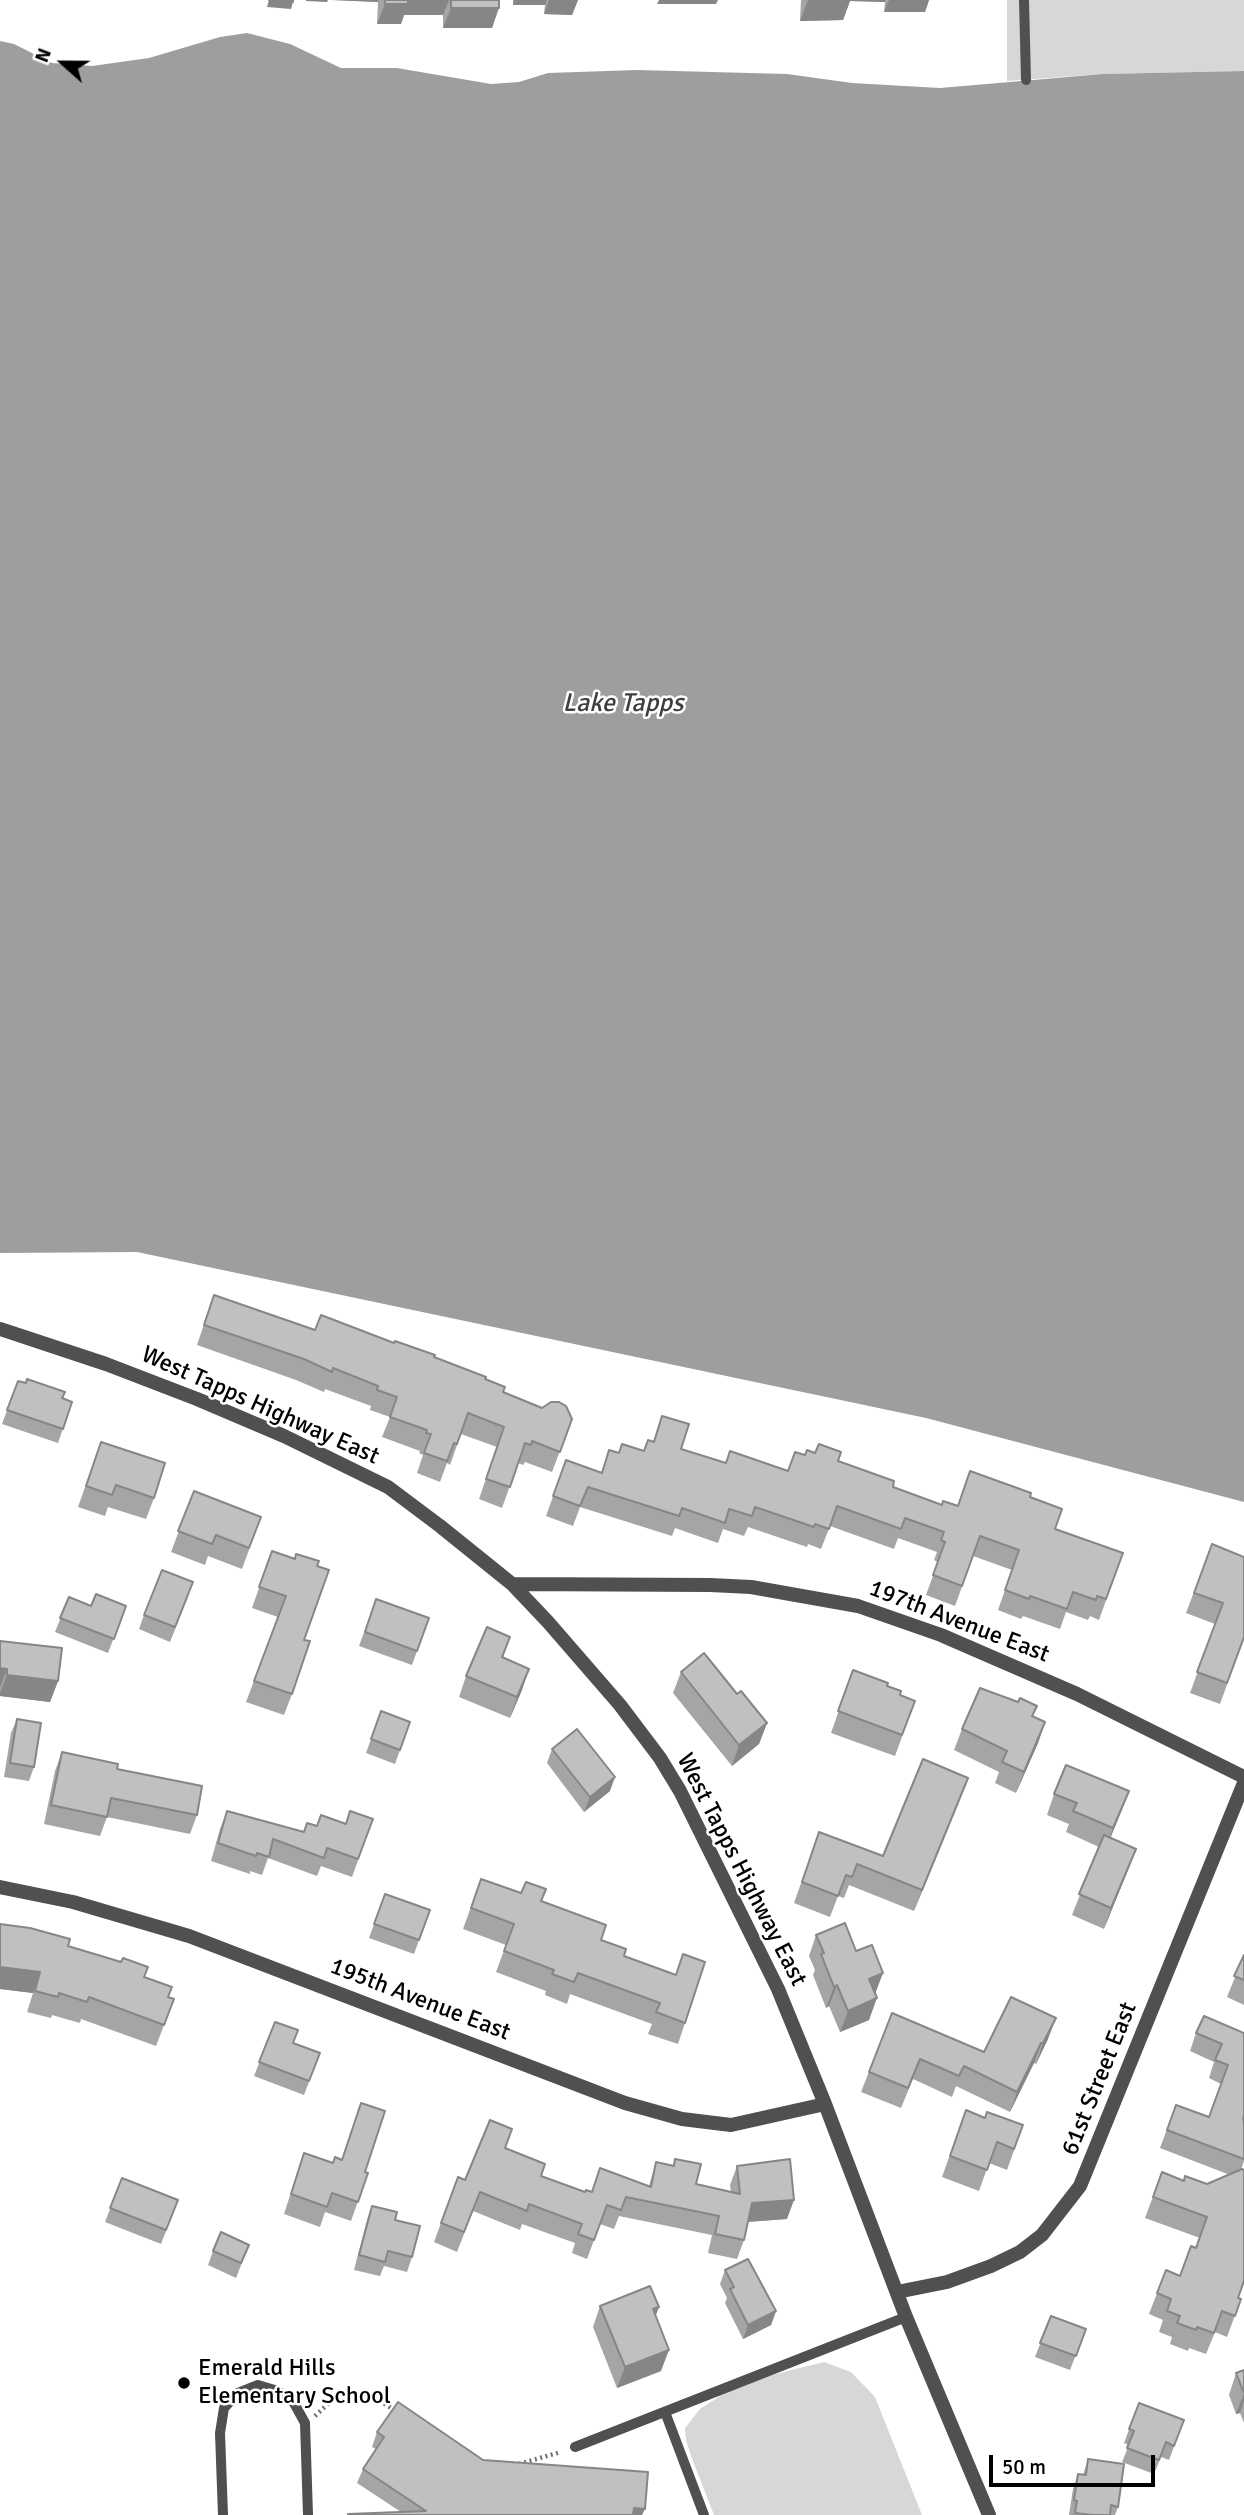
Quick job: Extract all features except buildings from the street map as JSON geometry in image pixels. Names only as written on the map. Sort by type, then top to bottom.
[{"type":"street","name":"West Tapps Highway East","points":[[0,1329],[106,1364],[184,1394],[279,1433],[388,1487],[512,1584],[620,1705],[660,1758],[680,1791],[778,1989],[825,2104],[906,2318],[989,2515]]},
{"type":"street","name":"197th Avenue East","points":[[512,1584],[751,1587],[858,1606],[941,1635],[1065,1689],[1244,1776]]},
{"type":"street","name":"61st Street East","points":[[897,2292],[947,2282],[1020,2252],[1042,2235],[1080,2186],[1244,1783]]},
{"type":"street","name":"195th Avenue East","points":[[0,1887],[73,1902],[189,1936],[625,2103],[682,2119],[731,2125],[825,2104]]},
{"type":"lane","points":[[1024,0],[1026,80]]},
{"type":"lane","points":[[575,2447],[906,2318]]},
{"type":"lane","points":[[223,2515],[220,2433],[224,2407],[237,2393],[258,2385],[278,2391],[294,2403],[305,2423],[308,2515]]},
{"type":"lane","points":[[664,2412],[704,2515]]},
{"type":"path","points":[[305,2423],[329,2403],[350,2395],[383,2403],[409,2419]]},
{"type":"path","points":[[513,2466],[575,2447]]},
{"type":"shaded area","points":[[1007,0],[1244,0],[1244,71],[1103,74],[1007,81]]},
{"type":"shaded area","points":[[824,2362],[851,2372],[875,2397],[922,2515],[714,2515],[691,2456],[685,2428],[700,2409],[740,2383]]},
{"type":"water","name":"Lake Tapps","points":[[247,33],[290,44],[341,68],[397,68],[491,84],[519,82],[548,73],[637,70],[787,74],[852,83],[940,88],[1103,74],[1244,71],[1244,1502],[926,1418],[137,1252],[0,1253],[0,41],[14,44],[52,63],[92,66],[149,58],[220,37]]},
{"type":"place","name":"Emerald Hills Elementary School","points":[[184,2383]]}]
